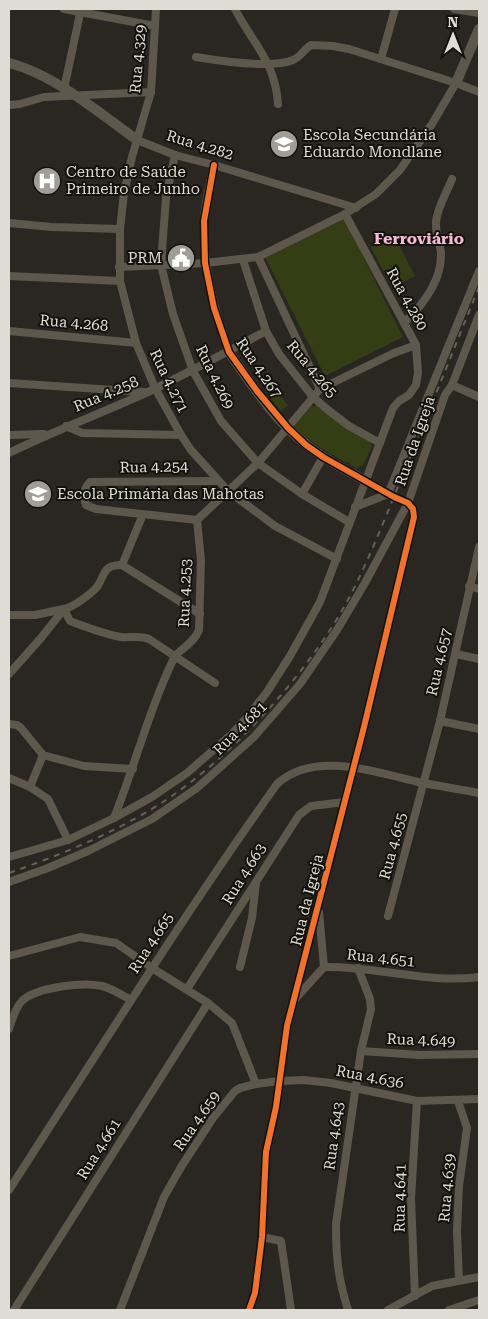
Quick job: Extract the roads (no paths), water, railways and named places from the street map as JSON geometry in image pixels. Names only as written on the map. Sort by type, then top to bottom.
[{"type":"street","points":[[64,9],[155,26]]},
{"type":"street","name":"Rua 4.329","points":[[137,140],[150,95],[156,9]]},
{"type":"street","points":[[235,9],[256,40],[268,64],[277,90],[278,104]]},
{"type":"street","points":[[381,59],[395,9]]},
{"type":"street","points":[[454,9],[479,13]]},
{"type":"street","points":[[68,92],[81,11]]},
{"type":"street","points":[[119,267],[205,263],[258,257],[356,208],[376,194],[400,170],[432,124],[456,82],[479,29]]},
{"type":"street","points":[[196,57],[219,61],[268,64],[292,60],[302,54],[307,47],[316,45],[349,49],[456,82],[479,92]]},
{"type":"street","name":"Rua 4.282","points":[[9,63],[40,75],[137,140],[175,155],[356,208]]},
{"type":"street","points":[[9,105],[68,92],[150,95]]},
{"type":"street","name":"Rua 4.271","points":[[137,140],[124,193],[120,229],[120,281],[136,343],[155,388],[191,450],[228,491],[275,526],[338,559]]},
{"type":"street","name":"Rua 4.269","points":[[175,155],[166,197],[161,265],[173,314],[193,371],[221,421],[258,463],[302,494],[349,522]]},
{"type":"street","name":"Rua 4.267","points":[[214,165],[204,221],[205,263],[214,308],[229,352],[257,391],[288,428],[306,445],[323,457],[366,481]]},
{"type":"street","points":[[404,323],[422,306],[432,288],[440,266],[441,252],[436,223],[452,178]]},
{"type":"street","name":"Rua 4.280","points":[[345,214],[416,345]]},
{"type":"street","points":[[9,222],[51,227],[120,229]]},
{"type":"street","points":[[258,257],[320,389]]},
{"type":"street","name":"Rua 4.265","points":[[244,260],[266,331],[279,354],[313,397],[349,426],[380,442]]},
{"type":"street","points":[[355,507],[388,494],[479,271]]},
{"type":"street","points":[[9,276],[120,281]]},
{"type":"street","name":"Rua da Igreja","points":[[249,1310],[255,1293],[262,1236],[264,1160],[276,1107],[287,1026],[354,768],[414,517],[410,504],[445,396],[452,385],[479,315]]},
{"type":"street","name":"Rua 4.268","points":[[9,331],[136,343]]},
{"type":"street","name":"Rua 4.258","points":[[9,453],[193,371],[266,331]]},
{"type":"street","points":[[9,858],[68,840],[152,797],[187,774],[233,733],[249,715],[267,692],[290,656],[320,602],[338,559],[349,522],[393,408],[416,385],[418,373],[416,345],[394,353],[320,389],[258,463],[198,520]]},
{"type":"street","points":[[9,383],[147,392]]},
{"type":"street","points":[[452,385],[479,397]]},
{"type":"street","points":[[66,426],[82,433],[181,435]]},
{"type":"street","points":[[9,435],[48,434]]},
{"type":"street","points":[[302,494],[323,457]]},
{"type":"street","name":"Rua 4.254","points":[[198,520],[96,509],[86,505],[84,499],[85,486],[90,482],[218,481]]},
{"type":"street","points":[[366,481],[410,504]]},
{"type":"street","name":"Rua 4.681","points":[[9,882],[88,851],[152,819],[197,788],[254,737],[300,684],[337,630],[410,504]]},
{"type":"street","points":[[122,565],[141,518]]},
{"type":"street","name":"Rua 4.253","points":[[114,818],[148,724],[176,656],[189,645],[199,630],[200,560],[198,520]]},
{"type":"street","name":"Rua 4.657","points":[[423,783],[456,654],[469,586],[479,547]]},
{"type":"street","points":[[9,615],[35,615],[69,608],[88,595],[97,586],[103,573],[109,567],[122,565],[200,614]]},
{"type":"street","points":[[469,586],[479,589]]},
{"type":"street","points":[[64,610],[70,621],[121,637],[144,637],[215,683]]},
{"type":"street","points":[[9,674],[42,638],[64,610]]},
{"type":"street","points":[[456,654],[479,659]]},
{"type":"street","points":[[440,721],[479,729]]},
{"type":"street","points":[[9,724],[17,724],[42,755],[84,766],[132,768]]},
{"type":"street","points":[[30,787],[42,755]]},
{"type":"street","name":"Rua 4.665","points":[[9,1190],[130,999],[206,884],[277,784],[286,776],[297,770],[325,766],[354,768],[479,793]]},
{"type":"street","points":[[9,778],[30,787],[48,799],[68,840]]},
{"type":"street","name":"Rua 4.655","points":[[388,916],[423,783]]},
{"type":"street","name":"Rua 4.663","points":[[187,990],[299,815],[311,806],[345,802]]},
{"type":"street","points":[[240,967],[252,918],[256,881]]},
{"type":"street","points":[[318,906],[324,967]]},
{"type":"street","points":[[9,956],[80,937],[116,943],[152,968],[208,1002],[232,1023],[256,1084]]},
{"type":"street","name":"Rua 4.651","points":[[295,999],[324,967],[358,968],[446,980],[479,977]]},
{"type":"street","name":"Rua 4.643","points":[[348,1310],[340,1282],[336,1253],[336,1224],[361,1051],[371,1009],[370,999],[358,968]]},
{"type":"street","points":[[9,1029],[13,1016],[21,1002],[29,995],[41,991],[90,984],[104,986],[130,999]]},
{"type":"street","name":"Rua 4.661","points":[[14,1310],[208,1002]]},
{"type":"street","name":"Rua 4.649","points":[[361,1051],[479,1054]]},
{"type":"street","name":"Rua 4.636","points":[[256,1084],[304,1080],[331,1083],[417,1101],[479,1099]]},
{"type":"street","name":"Rua 4.659","points":[[120,1310],[164,1197],[181,1167],[213,1118],[235,1091],[256,1084]]},
{"type":"street","name":"Rua 4.641","points":[[414,1296],[412,1198],[417,1101]]},
{"type":"street","name":"Rua 4.639","points":[[458,1101],[467,1128],[459,1186],[457,1230],[459,1280]]},
{"type":"street","points":[[9,1174],[16,1179]]},
{"type":"street","points":[[262,1236],[281,1241],[291,1310]]},
{"type":"street","points":[[388,1310],[432,1286],[479,1277]]},
{"type":"street","points":[[449,1310],[479,1300]]},
{"type":"railway","points":[[9,873],[89,841],[147,812],[166,800],[191,782],[239,740],[305,666],[340,614],[366,564],[479,287]]},
{"type":"place","name":"Escola Secundária Eduardo Mondlane","points":[[284,144]]},
{"type":"place","name":"Centro de Saúde Primeiro de Junho","points":[[47,181]]},
{"type":"place","name":"PRM","points":[[181,258]]},
{"type":"place","name":"Escola Primária das Mahotas","points":[[38,494]]},
{"type":"district","name":"Ferroviário","points":[[419,238]]}]
